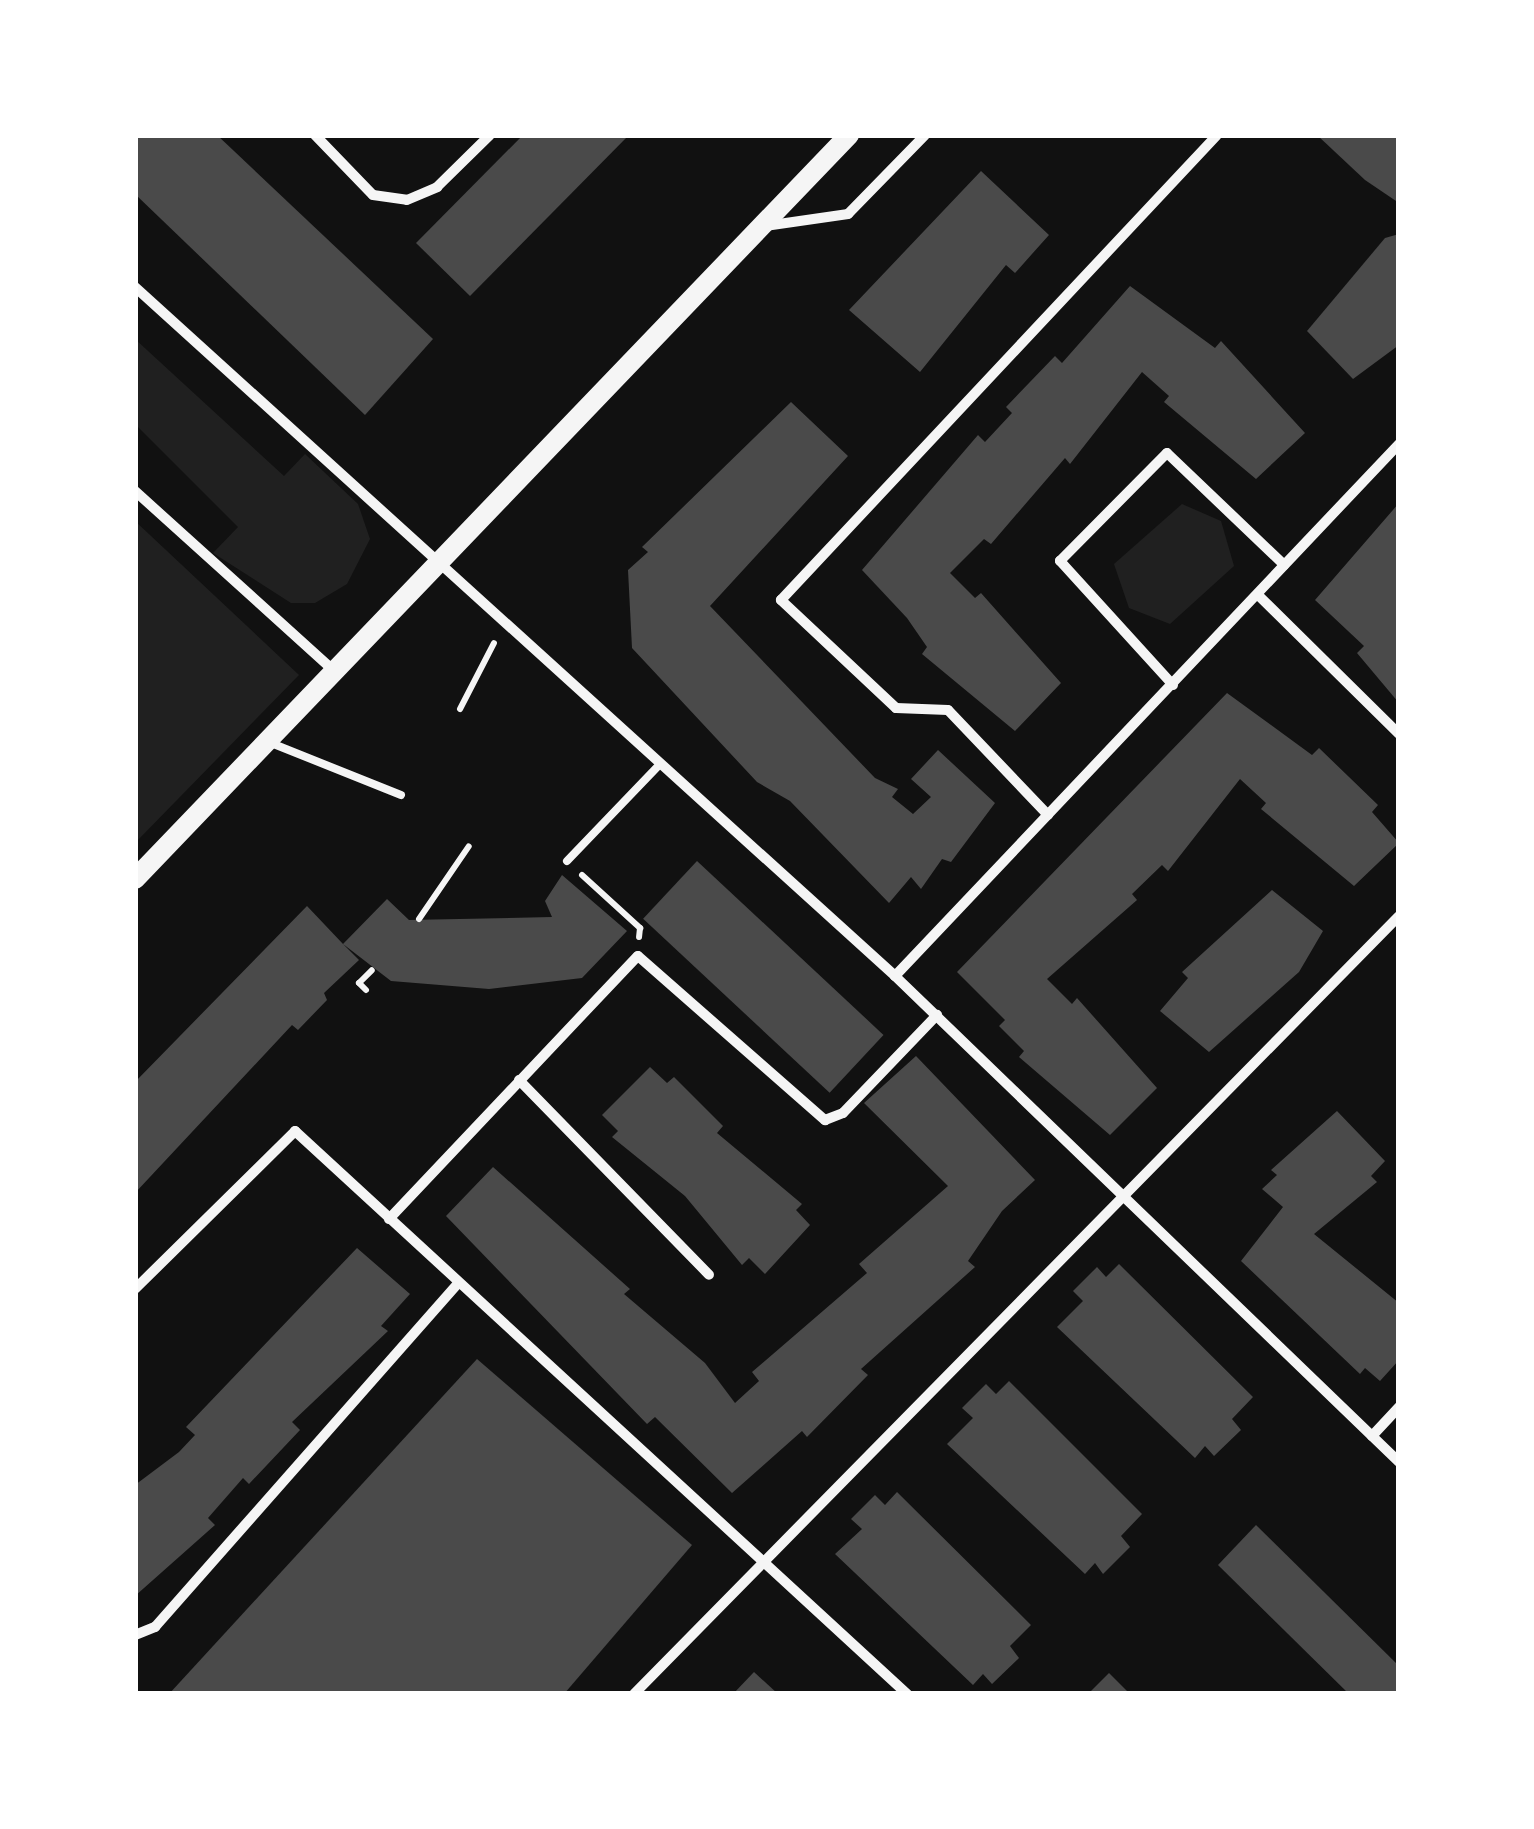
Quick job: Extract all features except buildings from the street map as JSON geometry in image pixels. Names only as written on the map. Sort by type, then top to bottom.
[{"type":"main road","points":[[135,879],[849,135]]},
{"type":"street","points":[[315,135],[373,194],[407,200],[438,187],[490,135]]},
{"type":"street","points":[[760,227],[848,214],[925,135]]},
{"type":"street","points":[[1048,815],[948,710],[896,708],[781,600],[1218,135]]},
{"type":"street","points":[[135,287],[439,562],[657,767],[896,976],[1126,1192],[1399,1462]]},
{"type":"street","points":[[896,976],[1399,444]]},
{"type":"street","points":[[1173,685],[1060,561],[1168,453],[1284,565]]},
{"type":"street","points":[[135,491],[334,672]]},
{"type":"street","points":[[1258,595],[1399,734]]},
{"type":"street","points":[[634,1694],[756,1562],[1399,916]]},
{"type":"street","points":[[389,1219],[638,956],[824,1120],[843,1113],[937,1015]]},
{"type":"street","points":[[519,1080],[709,1275]]},
{"type":"street","points":[[135,1289],[287,1130],[301,1137],[900,1692]]},
{"type":"street","points":[[135,1635],[154,1627],[458,1285]]},
{"type":"street","points":[[1372,1436],[1399,1407]]},
{"type":"lane","points":[[267,742],[401,795]]},
{"type":"lane","points":[[567,861],[657,767]]},
{"type":"path","points":[[460,709],[504,624]]},
{"type":"path","points":[[419,919],[469,846]]},
{"type":"path","points":[[567,861],[640,928],[638,956]]},
{"type":"path","points":[[366,990],[359,983],[372,970]]},
{"type":"shaded area","points":[[135,339],[284,476],[305,454],[358,504],[370,539],[347,584],[315,603],[291,603],[213,553],[238,527],[135,424]]},
{"type":"shaded area","points":[[1182,504],[1221,521],[1234,566],[1170,624],[1129,608],[1114,564]]},
{"type":"shaded area","points":[[135,521],[299,675],[135,843]]}]
